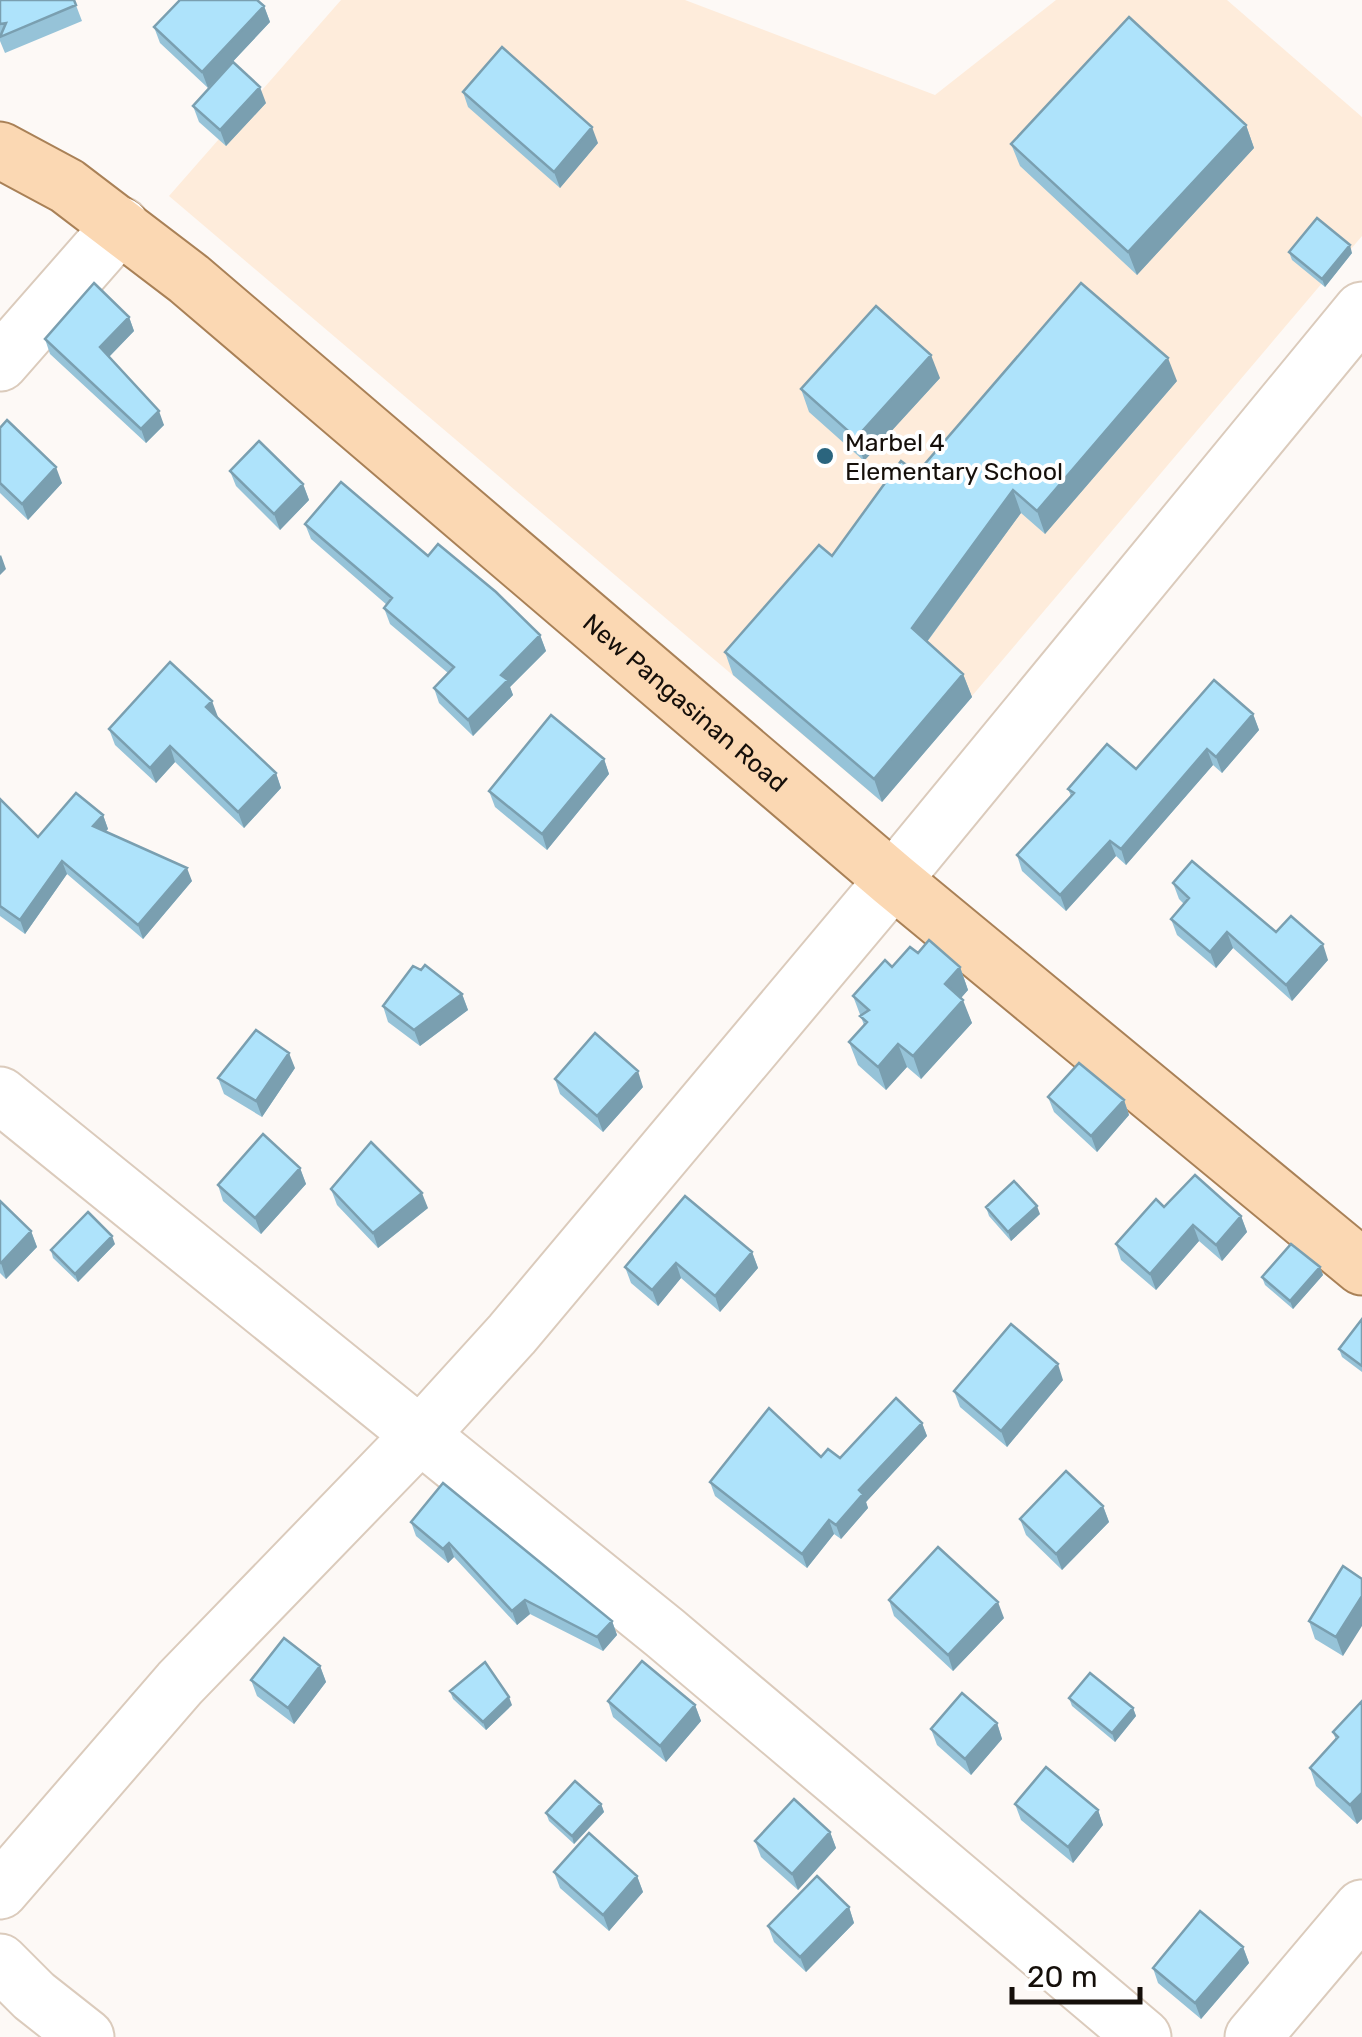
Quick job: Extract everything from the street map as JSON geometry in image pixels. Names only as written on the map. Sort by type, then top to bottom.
[{"type":"main road","name":"New Pangasinan Road","points":[[0,150],[67,186],[121,225],[893,880],[1362,1267]]},
{"type":"street","points":[[0,363],[121,225]]},
{"type":"street","points":[[0,1890],[180,1683],[422,1433],[512,1334],[1361,314]]},
{"type":"street","points":[[0,1095],[422,1433],[830,1770],[1144,2037]]},
{"type":"street","points":[[1253,2037],[1362,1908]]},
{"type":"street","points":[[0,1962],[34,1996],[86,2037]]},
{"type":"shaded area","name":"Marbel 4 Elementary School","points":[[341,0],[685,0],[935,95],[1056,0],[1227,0],[1362,117],[1362,236],[882,802],[169,196]]},
{"type":"building","points":[[0,0],[74,0],[76,5],[0,37],[6,23],[0,24]]},
{"type":"building","points":[[180,0],[257,0],[264,6],[202,72],[154,27]]},
{"type":"building","points":[[1129,17],[1246,125],[1128,252],[1011,144]]},
{"type":"building","points":[[502,47],[592,127],[554,172],[463,92]]},
{"type":"building","points":[[233,62],[260,87],[220,130],[193,106]]},
{"type":"building","points":[[1317,218],[1350,245],[1322,279],[1289,252]]},
{"type":"building","points":[[94,283],[129,317],[100,347],[159,411],[141,429],[45,339]]},
{"type":"building","points":[[1081,283],[1168,358],[1037,511],[1013,490],[912,628],[963,674],[874,779],[725,652],[819,545],[832,556],[901,461],[917,473]]},
{"type":"building","points":[[876,306],[931,355],[856,438],[801,389]]},
{"type":"building","points":[[7,420],[56,467],[22,504],[0,483],[0,428]]},
{"type":"building","points":[[259,441],[303,484],[274,514],[230,471]]},
{"type":"building","points":[[341,482],[428,556],[438,544],[540,635],[501,675],[508,680],[468,720],[434,688],[454,667],[384,608],[392,598],[305,524]]},
{"type":"building","points":[[170,662],[212,701],[206,707],[276,773],[238,812],[170,746],[150,768],[109,729]]},
{"type":"building","points":[[1214,680],[1253,714],[1216,757],[1207,749],[1121,849],[1110,841],[1060,895],[1017,855],[1074,793],[1068,789],[1107,744],[1136,769]]},
{"type":"building","points":[[551,715],[604,759],[542,834],[489,791]]},
{"type":"building","points":[[76,793],[103,815],[93,826],[187,868],[138,925],[62,861],[20,920],[0,906],[0,799],[38,837]]},
{"type":"building","points":[[1192,861],[1276,932],[1291,916],[1323,944],[1286,985],[1227,932],[1210,952],[1171,919],[1189,898],[1173,883]]},
{"type":"building","points":[[929,940],[960,967],[945,984],[963,1000],[913,1056],[898,1044],[878,1067],[849,1042],[867,1022],[860,1016],[869,1010],[853,996],[885,960],[892,967],[910,947],[918,953]]},
{"type":"building","points":[[425,965],[462,994],[414,1030],[383,1006],[413,966],[421,970]]},
{"type":"building","points":[[256,1030],[289,1053],[256,1101],[218,1078]]},
{"type":"building","points":[[595,1033],[638,1071],[597,1116],[555,1079]]},
{"type":"building","points":[[1079,1063],[1124,1100],[1091,1136],[1048,1097]]},
{"type":"building","points":[[263,1134],[300,1168],[255,1218],[218,1185]]},
{"type":"building","points":[[371,1142],[422,1193],[373,1233],[331,1189]]},
{"type":"building","points":[[1195,1175],[1241,1216],[1216,1245],[1193,1225],[1150,1274],[1116,1244],[1156,1199],[1164,1207]]},
{"type":"building","points":[[1014,1181],[1037,1206],[1008,1232],[986,1207]]},
{"type":"building","points":[[685,1196],[752,1252],[715,1296],[676,1263],[652,1290],[625,1267]]},
{"type":"building","points":[[0,1201],[31,1231],[1,1263],[0,1262]]},
{"type":"building","points":[[88,1212],[112,1236],[75,1274],[51,1250]]},
{"type":"building","points":[[1291,1244],[1320,1267],[1290,1301],[1262,1277]]},
{"type":"building","points":[[1362,1319],[1362,1366],[1339,1349]]},
{"type":"building","points":[[1011,1324],[1058,1364],[1001,1431],[954,1391]]},
{"type":"building","points":[[896,1398],[922,1423],[859,1490],[863,1494],[836,1525],[829,1520],[802,1554],[710,1482],[769,1408],[821,1457],[828,1449],[840,1458]]},
{"type":"building","points":[[1066,1471],[1103,1506],[1056,1554],[1020,1519]]},
{"type":"building","points":[[443,1483],[612,1621],[597,1637],[525,1600],[512,1611],[449,1543],[443,1549],[411,1522]]},
{"type":"building","points":[[938,1547],[998,1602],[948,1655],[889,1600]]},
{"type":"building","points":[[1343,1566],[1362,1579],[1362,1596],[1336,1637],[1309,1621]]},
{"type":"building","points":[[284,1638],[320,1666],[288,1708],[251,1680]]},
{"type":"building","points":[[642,1661],[695,1705],[660,1746],[608,1701]]},
{"type":"building","points":[[485,1662],[509,1697],[483,1722],[450,1691]]},
{"type":"building","points":[[1090,1673],[1133,1708],[1112,1733],[1069,1698]]},
{"type":"building","points":[[962,1693],[997,1723],[965,1759],[931,1729]]},
{"type":"building","points":[[1362,1701],[1362,1793],[1350,1805],[1310,1768],[1338,1737],[1333,1732]]},
{"type":"building","points":[[1046,1767],[1098,1810],[1068,1847],[1015,1804]]},
{"type":"building","points":[[575,1781],[601,1804],[572,1836],[546,1813]]},
{"type":"building","points":[[794,1799],[830,1832],[792,1874],[755,1841]]},
{"type":"building","points":[[589,1833],[637,1876],[603,1915],[554,1872]]},
{"type":"building","points":[[817,1876],[849,1907],[800,1957],[768,1926]]},
{"type":"building","points":[[1200,1911],[1243,1947],[1195,2003],[1153,1968]]},
{"type":"place","name":"Marbel 4 Elementary School","points":[[825,456]]}]
